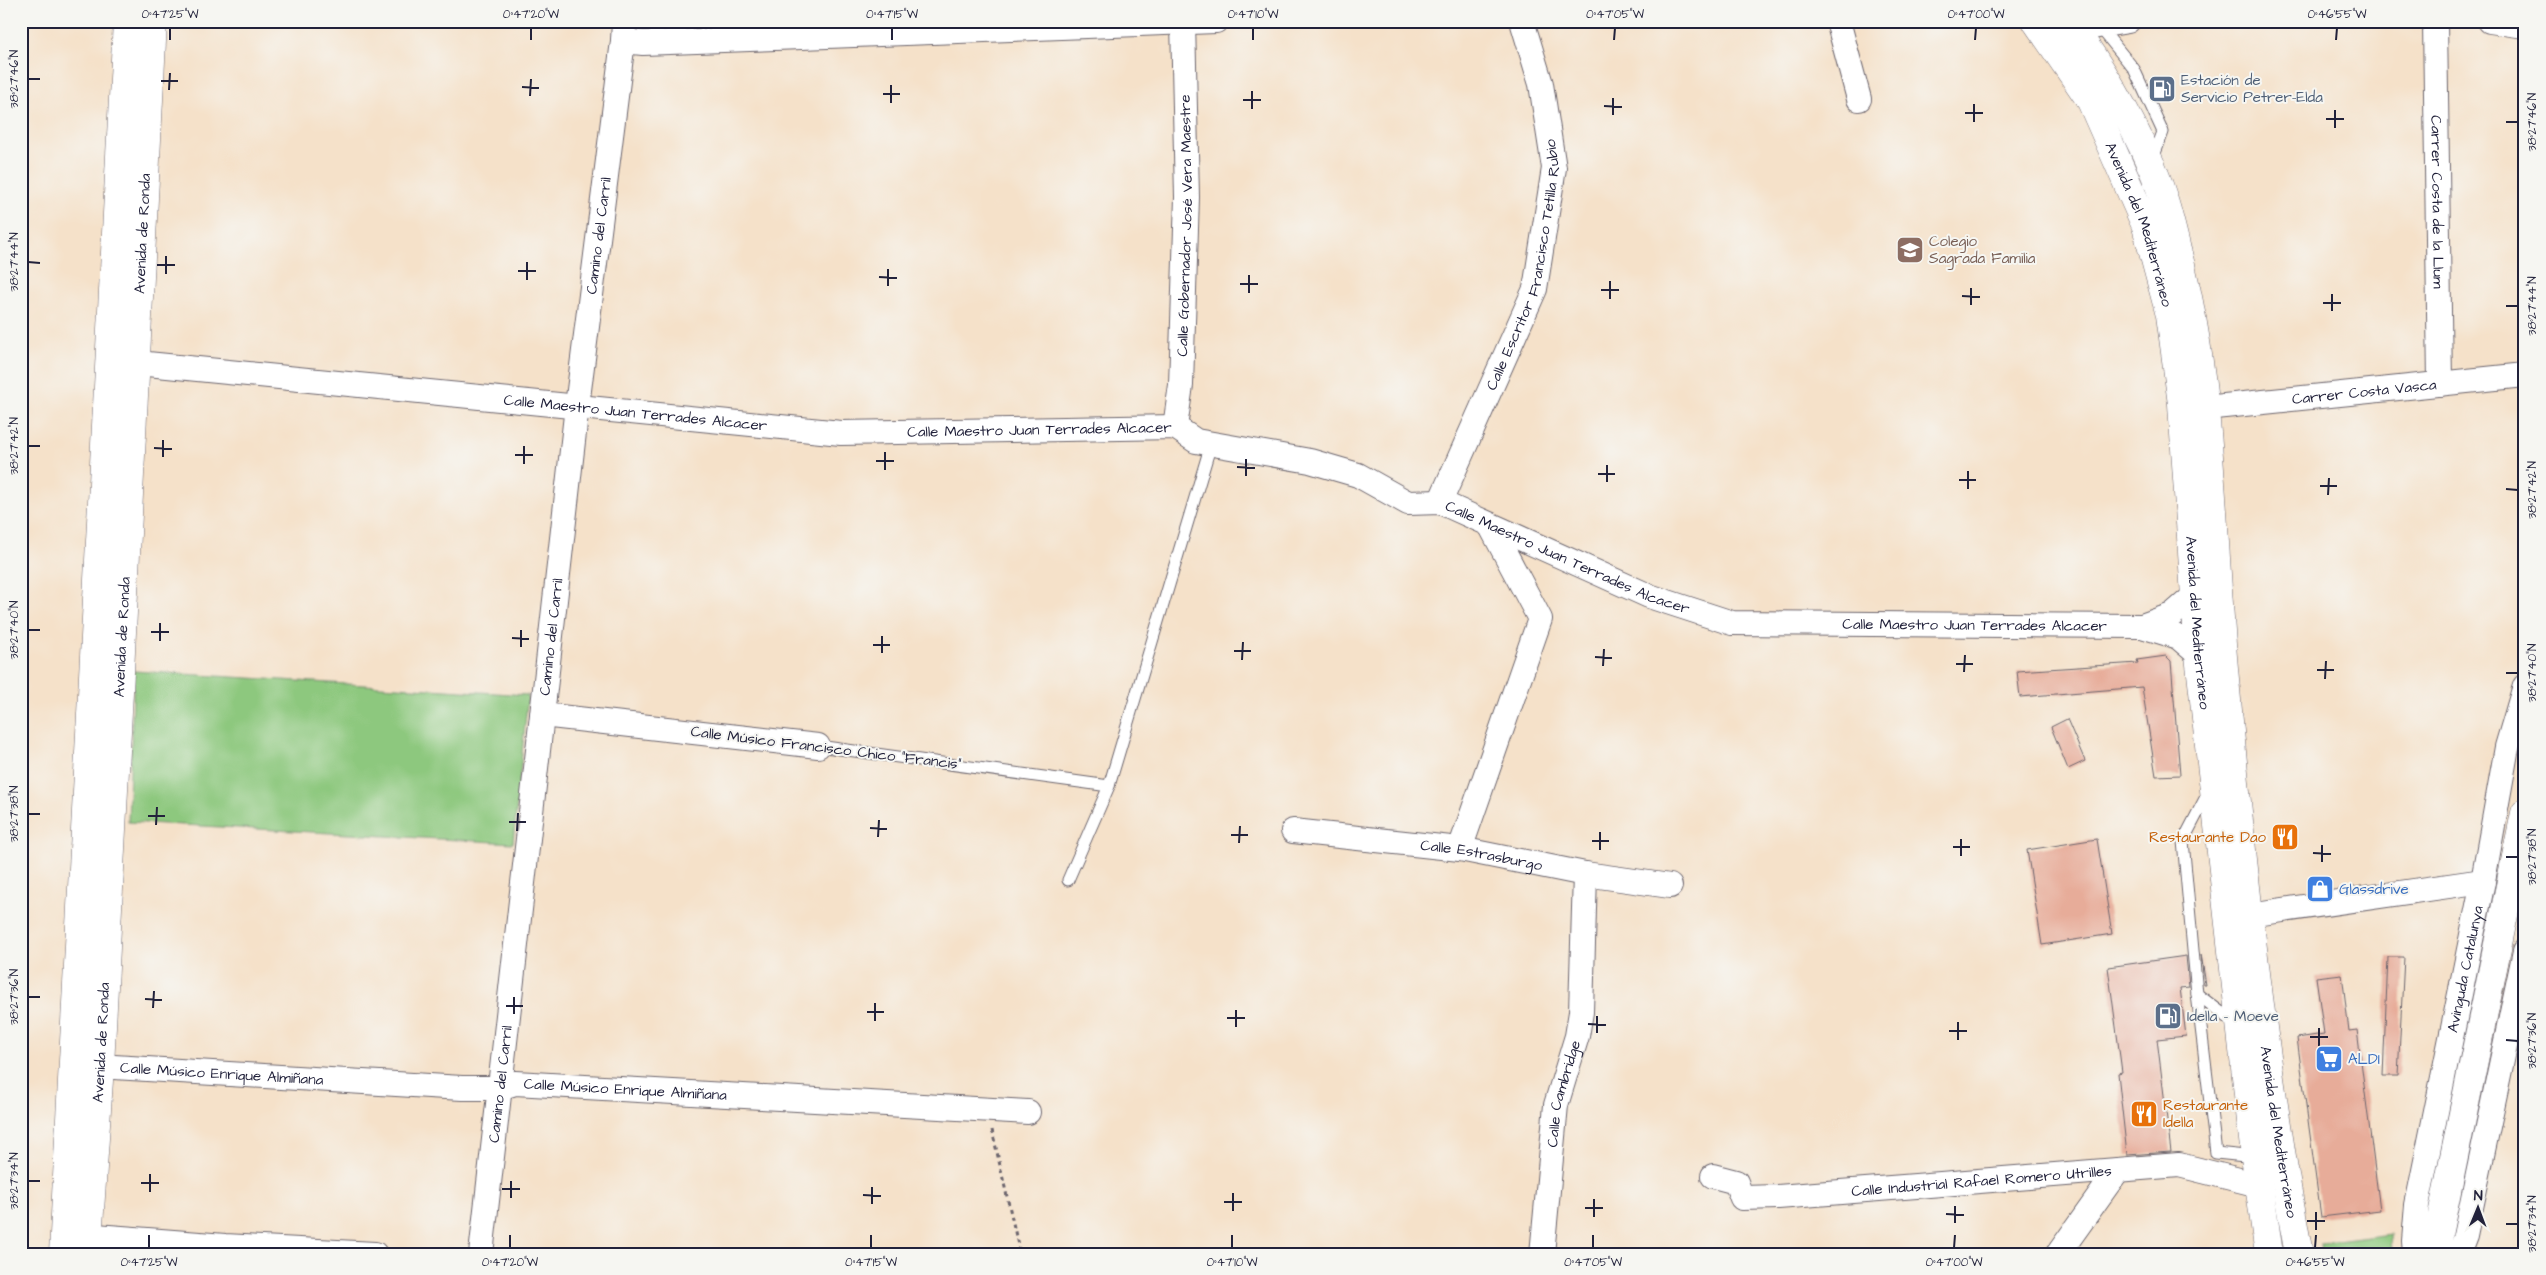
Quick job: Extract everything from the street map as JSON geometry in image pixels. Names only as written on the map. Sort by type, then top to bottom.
[{"type":"street","name":"Avenida de Ronda","points":[[123,361],[127,21]]},
{"type":"street","name":"Avenida de Ronda","points":[[76,1244],[123,361],[153,21]]},
{"type":"street","points":[[623,31],[643,43],[1216,21]]},
{"type":"street","name":"Calle Escritor Francisco Tetilla Rubio","points":[[1440,502],[1535,289],[1554,168],[1541,84],[1522,21]]},
{"type":"street","points":[[1838,21],[1859,99]]},
{"type":"street","name":"Avenida del Mediterráneo","points":[[2036,21],[2091,101],[2146,226],[2170,316],[2182,404],[2199,655],[2255,1157],[2269,1254]]},
{"type":"street","points":[[2081,26],[2128,21]]},
{"type":"street","name":"Carrer Costa de la Llum","points":[[2435,21],[2440,384]]},
{"type":"street","points":[[2490,21],[2525,26]]},
{"type":"street","name":"Calle Gobernador José Vera Maestre","points":[[1175,427],[1181,385],[1187,197],[1183,22]]},
{"type":"street","name":"Avenida del Mediterráneo","points":[[2081,26],[2151,165],[2166,205],[2189,293],[2202,375],[2219,620],[2249,915],[2279,1150],[2299,1254]]},
{"type":"street","name":"Camino del Carril","points":[[481,1254],[494,1153],[499,1088],[577,406],[623,31]]},
{"type":"street","name":"Calle Maestro Juan Terrades Alcacer","points":[[123,361],[841,434],[1175,427],[1196,441],[1310,462],[1358,474],[1408,503],[1440,502],[1649,596],[1732,623],[2142,626],[2178,637],[2199,655]]},
{"type":"street","name":"Carrer Costa Vasca","points":[[2204,408],[2525,376]]},
{"type":"street","points":[[1460,849],[1540,619],[1490,525]]},
{"type":"street","name":"Calle Maestro Juan Terrades Alcacer","points":[[2142,626],[2172,615],[2195,595]]},
{"type":"street","name":"Avinguda Catalunya","points":[[2416,1254],[2414,1241],[2416,1205],[2483,881],[2507,747],[2525,686]]},
{"type":"street","name":"Calle Músico Francisco Chico \"Francis\"","points":[[542,715],[818,746]]},
{"type":"street","name":"Avinguda Catalunya","points":[[2434,1254],[2525,813]]},
{"type":"street","name":"Calle Estrasburgo","points":[[1293,831],[1460,849],[1585,874],[1670,886]]},
{"type":"street","name":"Calle Cambridge","points":[[1542,1254],[1556,1104],[1577,1036],[1581,1012],[1585,874]]},
{"type":"street","points":[[2249,915],[2483,881]]},
{"type":"street","points":[[2458,1254],[2465,1236],[2525,951]]},
{"type":"street","name":"Calle Músico Enrique Almiñana","points":[[87,1065],[462,1088],[499,1088],[515,1083],[1028,1112]]},
{"type":"street","name":"Calle Industrial Rafael Romero Utrilles","points":[[1713,1176],[1736,1182],[1742,1198],[2179,1165],[2259,1185]]},
{"type":"street","points":[[2058,1254],[2118,1170]]},
{"type":"street","points":[[76,1244],[226,1246],[375,1254]]},
{"type":"lane","points":[[1068,880],[1109,786],[1211,444]]},
{"type":"lane","name":"Calle Músico Francisco Chico \"Francis\"","points":[[818,746],[1109,786]]},
{"type":"lane","points":[[2213,783],[2184,841],[2197,994],[2216,1153],[2255,1157]]},
{"type":"lane","points":[[2197,994],[2240,1028]]},
{"type":"path","points":[[987,1110],[1020,1254]]},
{"type":"green space","points":[[134,671],[528,695],[513,843],[128,822]]},
{"type":"green space","points":[[2391,1234],[2392,1254],[2321,1254],[2320,1243]]},
{"type":"building","points":[[2166,656],[2171,661],[2180,775],[2156,776],[2142,687],[2020,697],[2017,671],[2138,663],[2137,660]]},
{"type":"building","points":[[2067,719],[2085,761],[2068,769],[2051,727]]},
{"type":"building","points":[[2097,839],[2112,934],[2042,945],[2027,850]]},
{"type":"building","points":[[2201,954],[2206,985],[2204,985]]},
{"type":"building","points":[[2186,956],[2189,987],[2180,988],[2186,1036],[2157,1039],[2171,1152],[2127,1155],[2118,1073],[2122,1072],[2108,967]]},
{"type":"building","points":[[2388,957],[2404,957],[2398,1076],[2383,1076]]},
{"type":"building","points":[[2342,974],[2349,1031],[2357,1030],[2380,1210],[2321,1217],[2297,1038],[2324,1034],[2316,977]]},
{"type":"place","name":"Estación de Servicio Petrer-Elda","points":[[2162,89]]},
{"type":"place","name":"Colegio Sagrada Familia","points":[[1910,250]]},
{"type":"place","name":"Restaurante Dao","points":[[2285,837]]},
{"type":"place","name":"Glassdrive","points":[[2320,889]]},
{"type":"place","name":"Idella - Moeve","points":[[2168,1016]]},
{"type":"place","name":"ALDI","points":[[2329,1059]]},
{"type":"place","name":"Restaurante Idella","points":[[2144,1114]]}]
